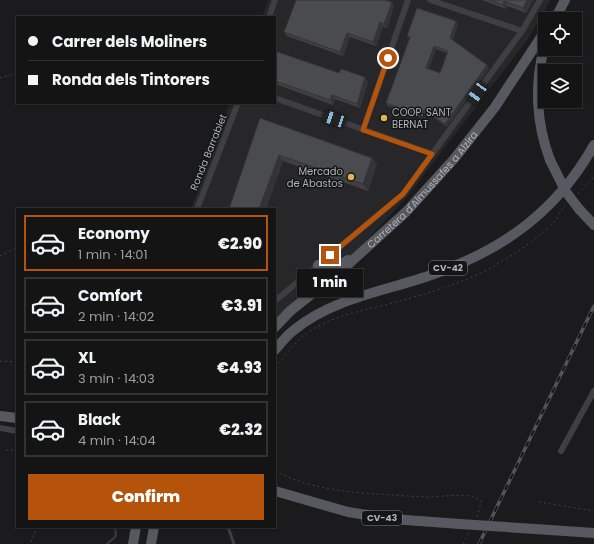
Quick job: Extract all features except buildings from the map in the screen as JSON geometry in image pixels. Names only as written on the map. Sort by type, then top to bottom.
[{"type":"main road","points":[[558,12],[565,0]]},
{"type":"main road","name":"Carretera d'Almussafes a Alzira","points":[[276,326],[290,311],[343,269],[406,212],[454,159],[495,107],[538,42]]},
{"type":"main road","points":[[542,56],[539,69],[538,103],[540,128],[550,160],[559,181],[579,209],[594,225]]},
{"type":"main road","name":"CV-42","points":[[276,349],[293,330],[323,310],[365,294],[434,274],[476,257],[512,236],[544,212],[566,188],[594,145]]},
{"type":"main road","points":[[318,266],[330,267],[342,264],[406,212]]},
{"type":"main road","points":[[0,416],[16,418]]},
{"type":"main road","name":"CV-43","points":[[276,485],[306,500]]},
{"type":"main road","name":"CV-43","points":[[276,491],[348,512],[392,519],[594,533]]},
{"type":"main road","points":[[133,544],[136,528]]},
{"type":"main road","points":[[151,544],[154,528]]},
{"type":"street","points":[[269,16],[275,0]]},
{"type":"street","points":[[363,130],[408,0]]},
{"type":"street","points":[[430,0],[522,31]]},
{"type":"street","points":[[276,300],[403,194],[522,31],[540,0]]},
{"type":"street","points":[[276,98],[432,154]]},
{"type":"street","name":"Ronda Barrablet","points":[[197,208],[238,104]]},
{"type":"street","points":[[561,451],[594,391]]},
{"type":"street","points":[[0,428],[16,430]]},
{"type":"lane","points":[[228,528],[234,544]]},
{"type":"path","points":[[0,78],[16,73]]},
{"type":"path","points":[[0,256],[16,248]]},
{"type":"path","points":[[0,361],[16,362]]},
{"type":"path","points":[[6,450],[16,450]]},
{"type":"path","points":[[276,471],[300,482],[352,492],[428,497],[456,495],[474,496],[480,501],[480,507],[474,522]]},
{"type":"path","points":[[539,502],[594,511]]},
{"type":"path","points":[[31,542],[37,528]]},
{"type":"path","points":[[463,544],[471,529]]},
{"type":"shaded area","points":[[268,0],[551,0],[544,12],[538,12],[538,22],[528,39],[407,197],[311,300],[276,333],[276,208],[191,208],[230,104],[276,104],[276,16],[262,16]]},
{"type":"waterway","points":[[107,544],[116,536],[115,528]]},
{"type":"railway","points":[[479,544],[594,306]]},
{"type":"place","name":"COOP. SANT BERNAT","points":[[384,118]]},
{"type":"place","name":"Mercado de Abastos","points":[[351,177]]},
{"type":"route","points":[[330,255],[403,194],[432,154],[363,130],[388,58]]}]
